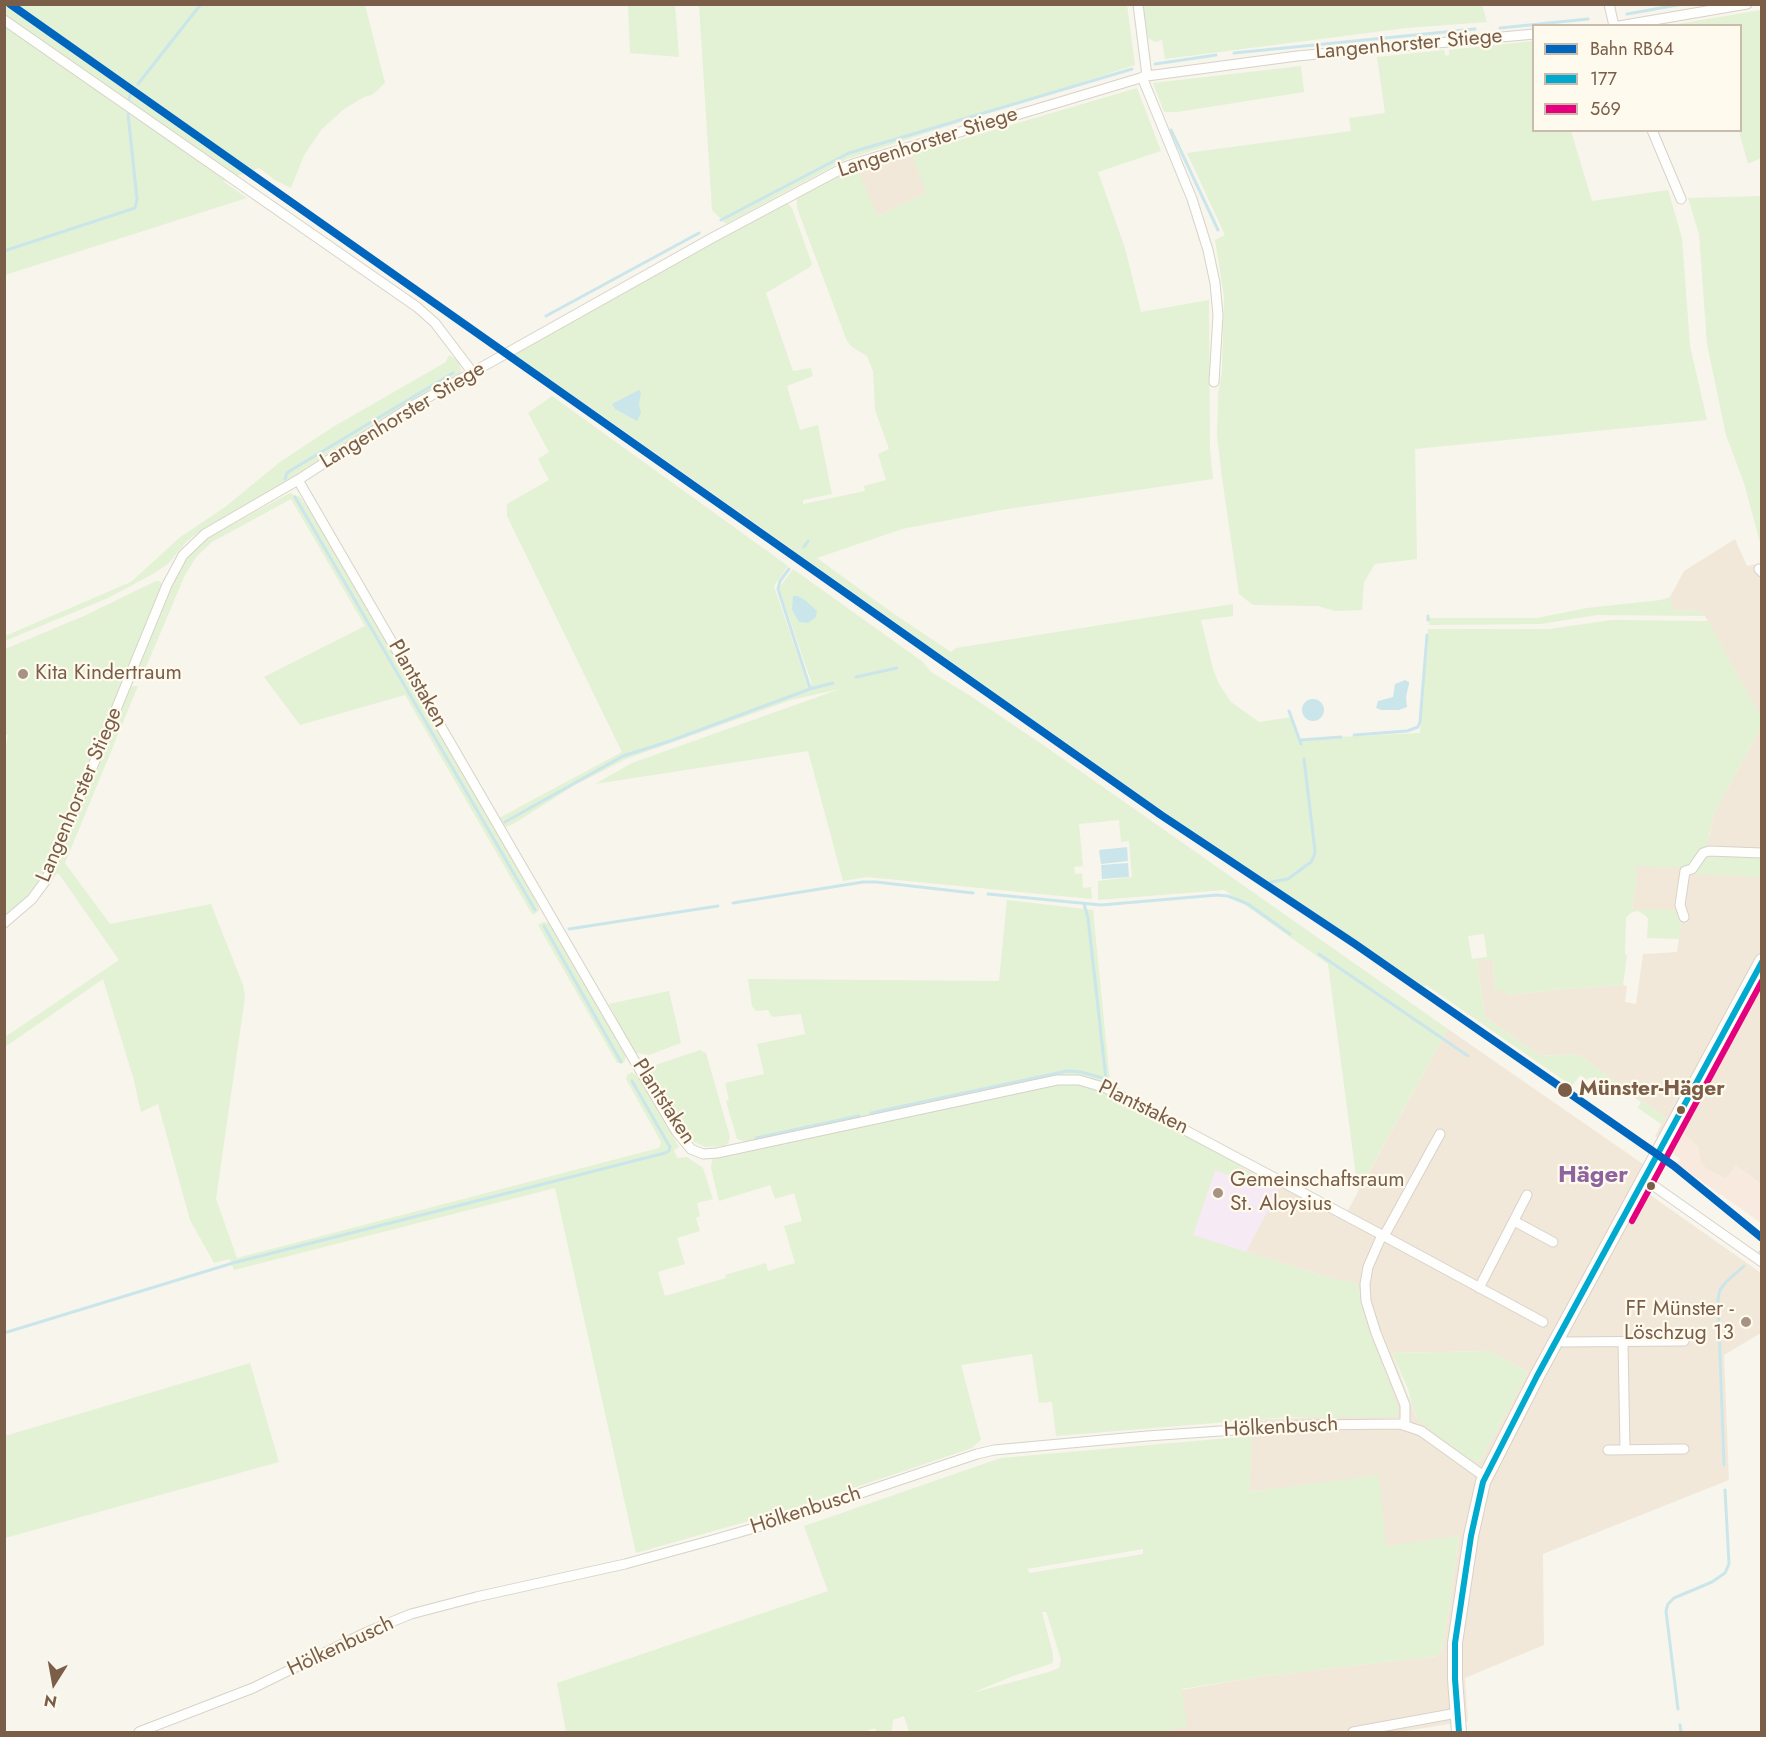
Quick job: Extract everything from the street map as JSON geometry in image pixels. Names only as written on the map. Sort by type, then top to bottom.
[{"type":"main road","points":[[1459,1732],[1455,1679],[1456,1634],[1475,1512],[1485,1478],[1557,1339],[1759,970]]},
{"type":"street","points":[[1138,4],[1145,76],[1192,199],[1208,250],[1215,283],[1218,315],[1214,382]]},
{"type":"street","points":[[1609,4],[1614,24]]},
{"type":"street","points":[[1631,24],[1747,4]]},
{"type":"street","points":[[4,20],[417,307],[435,323],[473,373]]},
{"type":"street","name":"Langenhorster Stiege","points":[[4,923],[32,899],[46,880],[177,564],[187,550],[205,534],[298,480],[409,408],[845,167],[1145,76],[1297,56],[1532,34]]},
{"type":"street","points":[[1653,132],[1681,199]]},
{"type":"street","name":"Plantstaken","points":[[298,480],[682,1140],[694,1151],[703,1154],[717,1153],[1045,1082],[1079,1080],[1119,1094],[1543,1322]]},
{"type":"street","points":[[1684,918],[1680,905],[1685,871],[1694,867],[1702,853],[1709,851],[1761,853]]},
{"type":"street","points":[[1405,1425],[1405,1405],[1376,1333],[1366,1301],[1365,1284],[1368,1267],[1383,1236],[1440,1134]]},
{"type":"street","points":[[1644,1179],[1761,1262]]},
{"type":"street","points":[[1479,1288],[1527,1195]]},
{"type":"street","points":[[1514,1221],[1553,1242]]},
{"type":"street","points":[[1557,1339],[1563,1342],[1684,1341]]},
{"type":"street","points":[[1623,1342],[1625,1450]]},
{"type":"street","name":"Hölkenbusch","points":[[139,1732],[253,1688],[367,1632],[411,1614],[625,1564],[709,1541],[775,1522],[985,1452],[1138,1437],[1266,1428],[1342,1424],[1405,1425],[1421,1431],[1485,1478]]},
{"type":"street","points":[[1608,1450],[1684,1449]]},
{"type":"street","points":[[1353,1732],[1457,1713]]},
{"type":"shaded area","points":[[912,154],[927,193],[878,216],[857,171]]},
{"type":"shaded area","points":[[1735,539],[1747,566],[1761,563],[1761,717],[1702,611],[1673,610],[1670,597],[1684,571]]},
{"type":"shaded area","points":[[1761,727],[1761,1184],[1736,1166],[1726,1179],[1706,1169],[1700,1161],[1698,1147],[1678,1132],[1670,1146],[1655,1136],[1665,1117],[1577,1054],[1540,1056],[1485,1017],[1477,960],[1493,960],[1495,990],[1507,990],[1507,995],[1623,985],[1627,986],[1625,1002],[1636,1004],[1643,954],[1677,952],[1682,918],[1632,910],[1637,872],[1633,866],[1709,837],[1714,814]]},
{"type":"shaded area","points":[[1448,1029],[1656,1173],[1646,1192],[1761,1273],[1761,1333],[1724,1355],[1729,1480],[1543,1554],[1544,1645],[1465,1678],[1468,1721],[1399,1732],[1160,1732],[1181,1690],[1257,1677],[1437,1656],[1443,1648],[1459,1537],[1386,1547],[1330,1482],[1249,1492],[1252,1420],[1332,1416],[1396,1417],[1365,1321],[1357,1284],[1330,1278],[1173,1229],[1115,1102],[1343,1219]],"holes":[[[1489,1351],[1528,1372],[1481,1460],[1473,1462],[1416,1417],[1392,1353]]]},
{"type":"shaded area","points":[[1678,1132],[1690,1138],[1698,1147],[1700,1161],[1706,1169],[1726,1179],[1736,1166],[1761,1184],[1761,1223],[1677,1164],[1680,1159],[1668,1150]]},
{"type":"shaded area","points":[[1215,1170],[1255,1183],[1258,1176],[1280,1188],[1246,1252],[1192,1235]]},
{"type":"green space","points":[[5,5],[365,5],[385,83],[372,95],[344,109],[322,129],[304,155],[291,188],[259,168],[223,181],[247,198],[5,275]]},
{"type":"green space","points":[[628,5],[675,5],[679,57],[630,53]]},
{"type":"green space","points":[[699,5],[1127,5],[1135,65],[847,159],[726,224],[712,210]]},
{"type":"green space","points":[[1143,5],[1482,5],[1487,22],[1406,28],[1165,59],[1162,40],[1155,42],[1148,38]]},
{"type":"green space","points":[[1761,10],[1761,158],[1748,164],[1739,132],[1742,132],[1742,24],[1678,24]]},
{"type":"green space","points":[[1532,41],[1532,132],[1571,132],[1592,201],[1668,190],[1682,238],[1690,346],[1707,420],[1415,449],[1417,559],[1375,564],[1364,582],[1362,610],[1335,611],[1318,606],[1253,605],[1239,594],[1217,435],[1224,296],[1215,240],[1225,235],[1187,153],[1351,131],[1349,118],[1385,113],[1377,57],[1444,50],[1446,56],[1449,55],[1449,50]]},
{"type":"green space","points":[[1301,66],[1304,92],[1177,112],[1164,112],[1153,83]]},
{"type":"green space","points":[[1137,88],[1161,151],[1098,172],[1125,248],[1141,312],[1209,300],[1210,450],[1213,479],[1001,510],[902,529],[817,558],[951,652],[956,648],[1233,604],[1233,616],[1201,620],[1219,684],[1231,702],[1259,722],[1292,717],[1298,739],[1420,733],[1428,629],[1549,629],[1612,620],[1708,621],[1761,717],[1761,727],[1714,814],[1706,848],[1702,848],[1694,862],[1683,868],[1633,866],[1637,872],[1632,910],[1678,910],[1682,918],[1679,939],[1647,938],[1648,919],[1646,916],[1638,911],[1630,913],[1626,918],[1625,954],[1627,955],[1623,985],[1507,995],[1506,990],[1495,991],[1493,960],[1477,961],[1485,1017],[1540,1056],[1577,1054],[1665,1117],[1661,1124],[1638,1108],[1641,1102],[1625,1091],[1619,1097],[1611,1092],[1615,1085],[1605,1078],[1600,1084],[1590,1077],[1587,1080],[1580,1075],[1572,1086],[1426,985],[1424,987],[1184,826],[607,419],[512,356],[633,286],[786,203],[792,208],[812,264],[766,293],[793,371],[811,368],[813,376],[787,386],[800,430],[818,425],[832,494],[803,500],[803,504],[865,491],[864,486],[886,480],[878,454],[889,449],[875,410],[873,371],[867,356],[847,341],[797,208],[797,197],[856,167],[878,216],[926,193],[912,154]],"holes":[[[1484,934],[1487,957],[1472,959],[1468,936]]]},
{"type":"green space","points":[[1762,196],[1761,546],[1744,483],[1726,435],[1707,344],[1699,234],[1688,198]]},
{"type":"green space","points":[[449,355],[458,360],[460,375],[391,414],[283,485],[195,535],[168,564],[151,575],[108,598],[5,641],[5,636],[131,582],[179,538],[225,507],[280,462],[333,427],[446,362]]},
{"type":"green space","points":[[552,396],[788,566],[774,586],[808,686],[812,684],[779,588],[793,569],[923,662],[931,672],[1046,747],[1448,1029],[1358,1191],[1328,964],[1224,890],[1098,900],[1098,881],[1132,877],[1129,841],[1121,842],[1119,820],[1079,824],[1083,866],[1074,867],[1075,874],[1082,873],[1083,888],[1091,887],[1092,899],[867,877],[843,881],[808,751],[595,784],[632,763],[840,689],[791,700],[626,759],[575,785],[507,827],[503,825],[499,818],[622,752],[507,516],[507,504],[549,480],[538,459],[549,452],[528,413]]},
{"type":"green space","points":[[290,493],[300,497],[312,514],[498,833],[538,905],[539,910],[535,914],[532,914],[405,695],[300,725],[264,677],[365,626],[291,499],[212,542],[197,556],[185,575],[140,681],[137,679],[135,674],[176,574],[185,558],[200,542]]},
{"type":"green space","points":[[160,581],[163,586],[40,885],[5,919],[4,755],[8,735],[4,734],[5,649],[84,616]]},
{"type":"green space","points":[[1670,597],[1673,610],[1702,611],[1705,616],[1597,615],[1541,624],[1429,625],[1429,618],[1537,618],[1587,608]]},
{"type":"green space","points":[[138,686],[65,863],[110,924],[211,904],[243,985],[245,997],[216,1199],[237,1258],[659,1148],[661,1142],[626,1079],[627,1075],[632,1072],[639,1078],[679,1147],[674,1150],[677,1158],[687,1157],[703,1168],[713,1199],[697,1203],[700,1216],[696,1218],[700,1231],[677,1238],[685,1264],[658,1272],[665,1296],[726,1278],[725,1275],[766,1263],[768,1271],[795,1263],[784,1226],[802,1221],[794,1193],[775,1199],[770,1185],[719,1201],[711,1168],[712,1160],[716,1157],[1054,1084],[1072,1083],[1097,1088],[1237,1161],[1243,1169],[1258,1176],[1255,1183],[1215,1170],[1193,1235],[1330,1278],[1357,1283],[1365,1321],[1399,1409],[1396,1417],[1288,1417],[1056,1436],[1052,1402],[1039,1403],[1032,1354],[961,1365],[981,1440],[972,1448],[791,1509],[636,1553],[555,1188],[234,1270],[230,1259],[214,1263],[190,1220],[158,1104],[141,1112],[133,1077],[103,979],[5,1047],[5,1037],[119,960],[59,874],[56,874],[42,895],[5,929],[5,927],[51,879],[128,689]]},
{"type":"green space","points":[[1705,854],[1761,856],[1761,877],[1694,874]]},
{"type":"green space","points":[[1007,900],[1093,910],[1110,1082],[1106,1084],[1077,1077],[748,1143],[737,1139],[726,1101],[729,1100],[725,1083],[764,1074],[757,1044],[805,1034],[801,1014],[772,1017],[768,1010],[756,1011],[752,1006],[748,979],[999,981]]},
{"type":"green space","points":[[543,922],[550,923],[552,926],[626,1056],[624,1063],[617,1063],[538,925]]},
{"type":"green space","points":[[669,991],[681,1043],[649,1055],[636,1053],[609,1004]]},
{"type":"green space","points":[[700,1050],[706,1053],[730,1137],[728,1144],[723,1146],[705,1147],[688,1139],[679,1129],[647,1073],[650,1067]]},
{"type":"green space","points":[[1489,1351],[1528,1372],[1481,1460],[1473,1462],[1418,1420],[1408,1389],[1392,1353]]},
{"type":"green space","points":[[250,1363],[279,1462],[5,1538],[5,1436]]},
{"type":"green space","points":[[1252,1436],[1249,1492],[1379,1475],[1386,1546],[1459,1536],[1443,1648],[1437,1656],[1257,1677],[1182,1689],[1187,1726],[1160,1732],[909,1732],[904,1716],[893,1720],[892,1732],[876,1732],[875,1728],[864,1732],[566,1732],[557,1683],[828,1591],[804,1526],[1001,1458]],"holes":[[[1143,1549],[1143,1554],[1030,1573],[1027,1569]],[[1042,1612],[1047,1614],[1061,1660],[1059,1668],[972,1693],[1053,1663],[1053,1654]]]},
{"type":"water","points":[[639,390],[641,392],[639,404],[641,413],[637,421],[615,409],[612,404]]},
{"type":"water","points":[[793,596],[805,600],[817,611],[816,617],[808,623],[799,622],[792,610]]},
{"type":"water","points":[[1405,680],[1409,682],[1407,707],[1399,710],[1376,708],[1378,701],[1393,697],[1395,684]]},
{"type":"water","points":[[1313,699],[1321,702],[1324,710],[1321,718],[1313,721],[1305,718],[1302,710],[1305,702]]},
{"type":"water","points":[[1127,847],[1128,861],[1101,864],[1099,850]]},
{"type":"water","points":[[1128,863],[1129,877],[1102,879],[1101,865]]},
{"type":"waterway","points":[[138,84],[201,4]]},
{"type":"waterway","points":[[1627,14],[1683,4]]},
{"type":"waterway","points":[[1539,24],[1588,19]]},
{"type":"waterway","points":[[1500,28],[1532,25]]},
{"type":"waterway","points":[[1234,53],[1475,29]]},
{"type":"waterway","points":[[1155,64],[1216,55]]},
{"type":"waterway","points":[[721,220],[849,153],[1132,69]]},
{"type":"waterway","points":[[129,100],[130,95]]},
{"type":"waterway","points":[[4,251],[135,208],[137,199],[128,114]]},
{"type":"waterway","points":[[1171,130],[1218,230]]},
{"type":"waterway","points":[[546,316],[699,233]]},
{"type":"waterway","points":[[285,479],[287,473],[293,469],[453,373]]},
{"type":"waterway","points":[[295,497],[535,910]]},
{"type":"waterway","points":[[804,547],[808,541]]},
{"type":"waterway","points":[[789,569],[780,581],[778,589],[810,688]]},
{"type":"waterway","points":[[1354,735],[1407,731],[1418,727],[1427,635]]},
{"type":"waterway","points":[[856,677],[897,668]]},
{"type":"waterway","points":[[505,822],[623,756],[810,689],[833,683]]},
{"type":"waterway","points":[[1289,711],[1301,744]]},
{"type":"waterway","points":[[1300,740],[1341,737]]},
{"type":"waterway","points":[[1271,882],[1288,879],[1311,862],[1314,856],[1304,759]]},
{"type":"waterway","points":[[733,903],[863,882],[973,893]]},
{"type":"waterway","points":[[988,894],[1101,905],[1228,896],[1248,904],[1290,934]]},
{"type":"waterway","points":[[871,1113],[1067,1071],[1081,1072],[1106,1079],[1088,918],[1084,904]]},
{"type":"waterway","points":[[569,929],[718,906]]},
{"type":"waterway","points":[[544,926],[621,1062]]},
{"type":"waterway","points":[[1319,954],[1468,1056]]},
{"type":"waterway","points":[[4,1333],[233,1263],[665,1153],[670,1147],[632,1081]]},
{"type":"waterway","points":[[756,1138],[859,1116]]},
{"type":"waterway","points":[[1724,1465],[1718,1299],[1720,1290],[1726,1282],[1744,1266]]},
{"type":"waterway","points":[[1678,1709],[1666,1611],[1668,1604],[1674,1598],[1712,1582],[1725,1573],[1729,1564],[1725,1490]]},
{"type":"waterway","points":[[1680,1725],[1681,1732]]},
{"type":"rail line","name":"RB64","points":[[10,4],[1161,815],[1355,944],[1674,1166],[1762,1238]]},
{"type":"transit line","name":"177","points":[[1459,1732],[1455,1643],[1471,1536],[1483,1482],[1537,1376],[1762,962]]},
{"type":"transit line","name":"569","points":[[1632,1221],[1762,981]]},
{"type":"place","name":"Kita Kindertraum","points":[[23,674]]},
{"type":"place","name":"Münster-Häger","points":[[1565,1090]]},
{"type":"place","name":"Gemeinschaftsraum St. Aloysius","points":[[1218,1193]]},
{"type":"place","name":"FF Münster - Löschzug 13","points":[[1746,1322]]},
{"type":"district","name":"Häger","points":[[1593,1176]]}]
